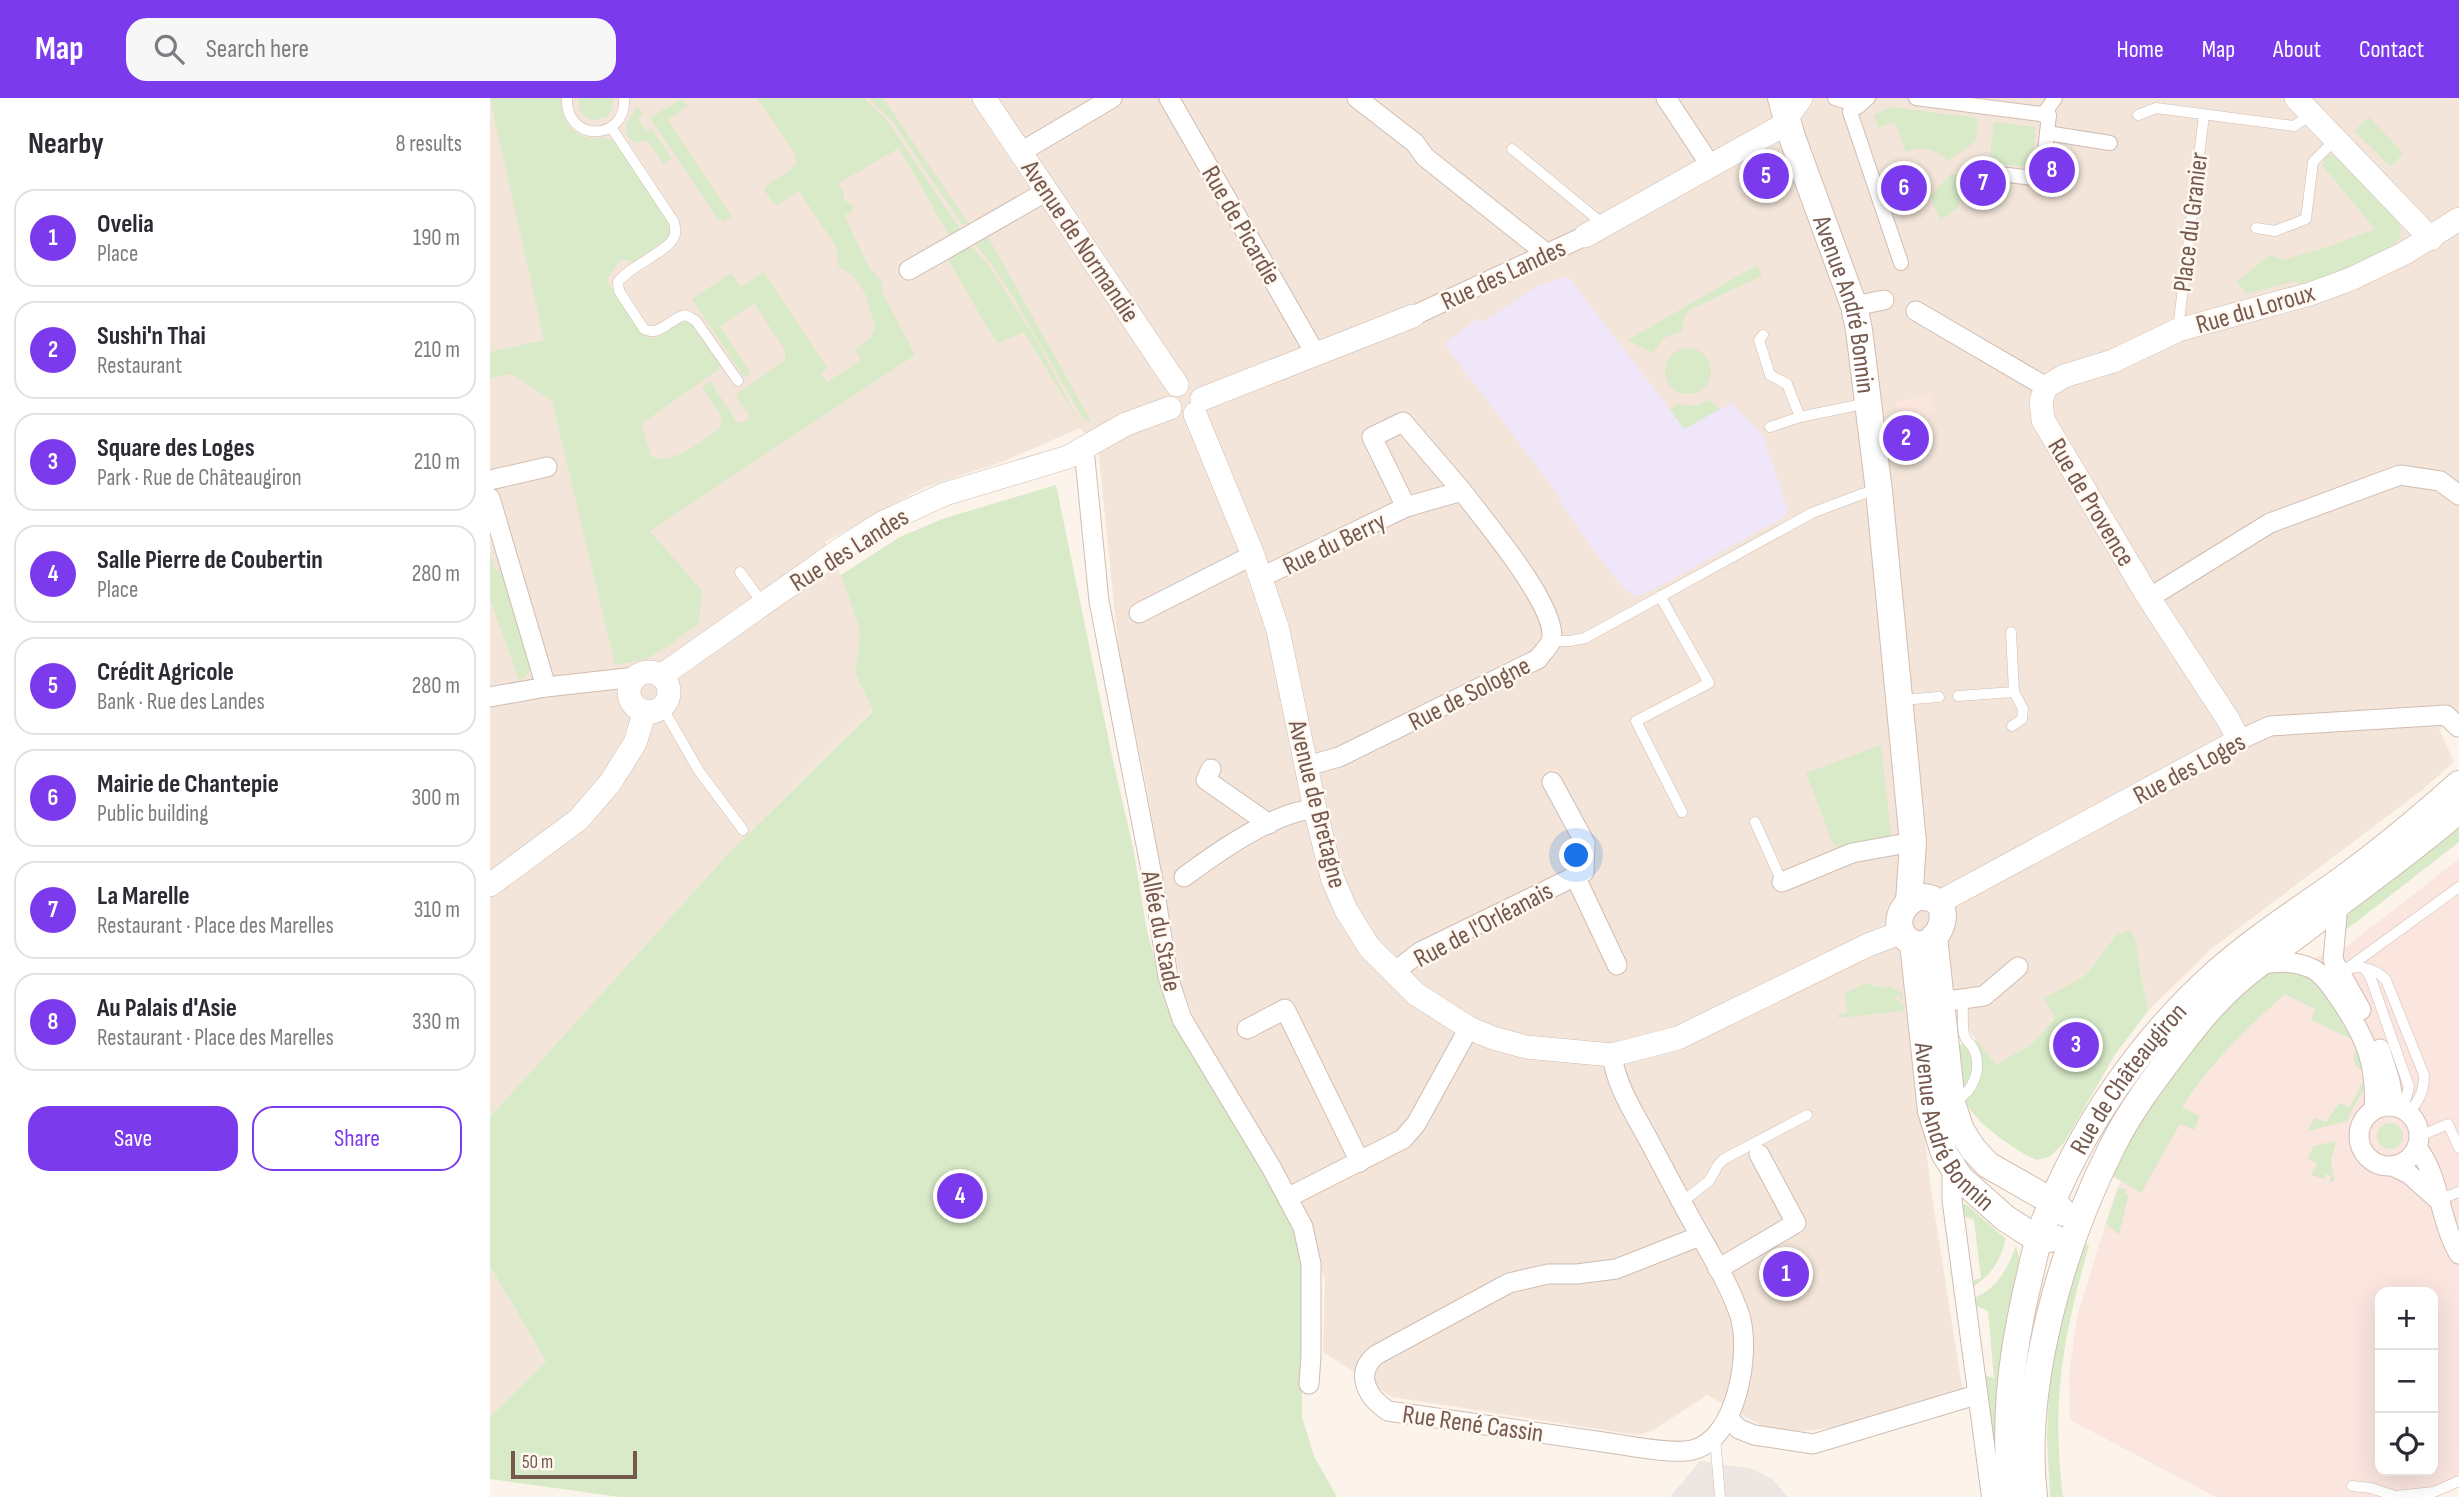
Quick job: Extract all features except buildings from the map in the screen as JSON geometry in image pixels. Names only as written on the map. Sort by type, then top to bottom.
[{"type":"main road","name":"Avenue André Bonnin","points":[[1790,104],[1792,137],[1854,306],[1879,491],[1913,842]]},
{"type":"main road","name":"Rue de Châteaugiron","points":[[2001,1495],[2015,1344],[2039,1240],[2053,1202],[2080,1146],[2122,1079],[2151,1041],[2190,998],[2251,945],[2389,844],[2459,784]]},
{"type":"main road","name":"Rue de Châteaugiron","points":[[2034,1497],[2031,1449],[2037,1373],[2065,1263],[2092,1188],[2113,1144],[2144,1094],[2217,1000],[2255,966],[2396,862],[2459,810]]},
{"type":"main road","points":[[1913,842],[1925,900],[1942,913],[1943,923],[1939,932],[1916,937],[1900,913],[1925,900]]},
{"type":"main road","name":"Avenue André Bonnin","points":[[1916,937],[1952,1001],[1952,1102],[1961,1130],[1973,1149],[1997,1171],[2053,1202],[2078,1226]]},
{"type":"main road","name":"Avenue André Bonnin","points":[[1916,937],[1931,1111],[1940,1143],[1952,1166],[1966,1183],[2005,1219],[2039,1240]]},
{"type":"main road","points":[[2039,1240],[2060,1237],[2078,1226]]},
{"type":"street","name":"Avenue de Normandie","points":[[984,98],[1177,385]]},
{"type":"street","points":[[1021,152],[1112,98]]},
{"type":"street","name":"Rue de Picardie","points":[[1169,98],[1315,353]]},
{"type":"street","points":[[1357,98],[1415,143],[1425,157],[1547,254]]},
{"type":"street","points":[[1666,98],[1711,166]]},
{"type":"street","points":[[1835,98],[1863,102]]},
{"type":"street","points":[[1916,98],[2049,115],[2042,179],[1973,171],[1971,181]]},
{"type":"street","points":[[2043,115],[2054,98]]},
{"type":"street","points":[[1863,102],[1850,112],[1901,263]]},
{"type":"street","name":"Rue des Landes","points":[[1198,406],[1315,353],[1413,316],[1606,226],[1780,127],[1790,104]]},
{"type":"street","points":[[2304,106],[2431,239]]},
{"type":"street","points":[[2047,133],[2110,143]]},
{"type":"street","points":[[909,270],[1047,191]]},
{"type":"street","name":"Rue du Loroux","points":[[2046,387],[2064,376],[2113,361],[2178,330],[2310,294],[2389,262],[2431,239],[2459,219]]},
{"type":"street","points":[[1854,306],[1884,300]]},
{"type":"street","points":[[1916,311],[2046,387]]},
{"type":"street","points":[[1177,385],[1194,386],[1200,393],[1198,406],[1182,417],[1170,408],[1169,397],[1177,385]]},
{"type":"street","name":"Rue de Provence","points":[[2046,387],[2041,401],[2043,421],[2149,598],[2239,740]]},
{"type":"street","name":"Avenue de Bretagne","points":[[1198,406],[1262,577],[1278,630],[1325,856],[1346,910],[1369,947],[1416,995],[1469,1028],[1526,1047],[1612,1055],[1678,1038],[1868,945],[1916,937]]},
{"type":"street","name":"Rue des Landes","points":[[662,676],[844,547],[900,514],[945,494],[1049,464],[1083,449],[1126,424],[1170,408]]},
{"type":"street","name":"Rue du Berry","points":[[1406,507],[1372,436],[1403,422],[1462,491],[1532,585],[1545,609],[1551,641]]},
{"type":"street","name":"Allée du Stade","points":[[1083,449],[1099,601],[1154,886],[1168,977],[1182,1019],[1289,1197],[1303,1227],[1311,1264],[1309,1384]]},
{"type":"street","points":[[490,480],[547,467]]},
{"type":"street","points":[[2149,598],[2270,523],[2400,475],[2440,481],[2459,495]]},
{"type":"street","name":"Rue du Berry","points":[[1262,577],[1406,507],[1462,491]]},
{"type":"street","points":[[490,498],[546,687]]},
{"type":"street","points":[[1139,613],[1253,555]]},
{"type":"street","name":"Rue de Sologne","points":[[1307,766],[1339,757],[1538,659],[1551,641]]},
{"type":"street","points":[[490,696],[636,677],[649,672],[662,676],[669,691],[667,701],[653,709],[610,783],[579,820],[490,885]]},
{"type":"street","points":[[636,677],[630,686],[631,700],[653,709]]},
{"type":"street","name":"Rue des Loges","points":[[1925,900],[2270,726],[2446,715],[2458,727]]},
{"type":"street","points":[[1211,769],[1206,780],[1269,824]]},
{"type":"street","name":"Rue de l'Orléanais","points":[[1392,973],[1420,952],[1584,872],[1585,843],[1552,782]]},
{"type":"street","points":[[1184,877],[1218,851],[1269,824],[1298,811],[1315,809]]},
{"type":"street","points":[[1782,882],[1852,852],[1913,842]]},
{"type":"street","name":"Rue de l'Orléanais","points":[[1575,877],[1617,965]]},
{"type":"street","points":[[2338,905],[2333,960],[2344,970],[2373,1029],[2388,1048],[2390,1081],[2402,1109],[2415,1119],[2418,1142],[2427,1159],[2438,1200],[2457,1248]]},
{"type":"street","points":[[2255,966],[2274,961],[2293,963],[2315,970],[2327,981],[2365,1041],[2374,1072],[2374,1110],[2361,1126],[2360,1141],[2365,1154],[2376,1163],[2393,1166],[2409,1174],[2438,1200]]},
{"type":"street","points":[[1952,1001],[1984,996],[2018,967]]},
{"type":"street","points":[[1247,1029],[1285,1009],[1360,1162]]},
{"type":"street","points":[[1289,1197],[1404,1139],[1416,1124],[1469,1028]]},
{"type":"street","name":"Rue René Cassin","points":[[1612,1055],[1621,1089],[1700,1236],[1739,1313],[1743,1332],[1737,1393],[1728,1418],[1715,1436],[1702,1447],[1687,1451],[1388,1411],[1375,1403],[1370,1394],[1364,1372],[1366,1365],[1376,1355],[1509,1283],[1548,1274],[1577,1275],[1616,1269],[1700,1236]]},
{"type":"street","points":[[2374,1110],[2402,1109]]},
{"type":"street","points":[[2393,1166],[2404,1162],[2418,1142]]},
{"type":"street","points":[[1973,1149],[1952,1166],[1950,1185],[1976,1395],[2001,1495]]},
{"type":"street","points":[[1717,1269],[1796,1223],[1759,1154]]},
{"type":"street","points":[[1728,1418],[1739,1429],[1754,1436],[1813,1444],[1976,1395]]},
{"type":"lane","points":[[567,98],[568,112],[576,125],[590,131],[611,127],[621,116],[624,98]]},
{"type":"lane","name":"Place du Granier","points":[[2138,115],[2157,103],[2204,115],[2294,126],[2304,106]]},
{"type":"lane","name":"Place du Granier","points":[[2178,330],[2204,115]]},
{"type":"lane","points":[[611,127],[674,222],[676,233],[672,242],[625,273],[618,282],[620,291],[644,329],[650,332],[656,332],[678,316],[686,315],[696,321],[738,381]]},
{"type":"lane","points":[[2256,228],[2274,231],[2306,219],[2313,162],[2336,139]]},
{"type":"lane","points":[[1512,149],[1606,226]]},
{"type":"lane","points":[[1763,335],[1759,340],[1770,375],[1787,384],[1800,417]]},
{"type":"lane","points":[[1770,427],[1800,417],[1868,403]]},
{"type":"lane","name":"Rue de Sologne","points":[[1551,641],[1570,642],[1585,639],[1819,510],[1862,494],[1879,491]]},
{"type":"lane","points":[[740,572],[763,604]]},
{"type":"lane","points":[[1660,596],[1710,683],[1636,721],[1682,812]]},
{"type":"lane","points":[[2011,632],[2014,692],[2023,709],[2022,719],[2012,726]]},
{"type":"lane","points":[[1958,696],[2014,692]]},
{"type":"lane","points":[[1898,700],[1939,697]]},
{"type":"lane","points":[[653,709],[743,830]]},
{"type":"lane","points":[[1755,822],[1782,882]]},
{"type":"lane","points":[[2344,970],[2459,887]]},
{"type":"lane","points":[[2344,970],[2364,968],[2374,971],[2386,980],[2424,1075],[2424,1088],[2420,1099],[2402,1109]]},
{"type":"lane","points":[[2364,968],[2370,976],[2388,1048]]},
{"type":"lane","points":[[1682,1202],[1709,1181],[1724,1159],[1807,1115]]},
{"type":"lane","points":[[2418,1142],[2448,1124],[2459,1148]]},
{"type":"lane","points":[[2438,1200],[2459,1192]]},
{"type":"lane","points":[[1715,1436],[1720,1497]]},
{"type":"lane","points":[[2352,1486],[2371,1488],[2395,1496],[2434,1492],[2459,1480]]},
{"type":"shaded area","points":[[490,98],[2459,98],[2459,716],[2439,729],[2454,762],[2422,790],[2211,949],[2148,1011],[2139,959],[2116,935],[2085,976],[2045,998],[2055,1017],[2031,1044],[1996,1065],[1970,1032],[1913,1043],[1932,1197],[1963,1393],[1857,1425],[1782,1433],[1765,1428],[1707,1395],[1652,1431],[1637,1435],[1392,1397],[1323,1352],[1325,1279],[1276,1168],[1198,1029],[1181,984],[1144,773],[1119,654],[1098,447],[1080,428],[1002,462],[925,487],[825,542],[841,575],[860,630],[855,672],[873,710],[729,853],[490,1117]]},
{"type":"shaded area","points":[[1568,276],[1684,428],[1731,403],[1760,431],[1788,510],[1786,516],[1636,597],[1620,584],[1585,538],[1558,499],[1560,497],[1444,344],[1478,318],[1483,322],[1538,286]]},
{"type":"shaded area","points":[[1931,393],[1934,409],[1899,426],[1895,402]]},
{"type":"shaded area","points":[[2459,859],[2459,1487],[2436,1497],[2216,1497],[2070,1420],[2069,1375],[2077,1317],[2115,1194],[2133,1156],[2180,1088],[2306,960],[2346,947]]},
{"type":"shaded area","points":[[490,1266],[546,1361],[490,1417]]},
{"type":"shaded area","points":[[1700,1461],[1753,1469],[1772,1479],[1788,1497],[1670,1497]]},
{"type":"green space","points":[[490,98],[561,98],[565,120],[569,126],[586,137],[609,139],[617,143],[670,223],[672,233],[669,238],[633,262],[621,259],[606,280],[647,338],[658,336],[678,324],[690,322],[720,365],[718,370],[641,424],[651,456],[668,458],[678,455],[721,426],[722,418],[702,387],[710,381],[737,422],[743,422],[749,415],[737,394],[785,360],[785,350],[754,303],[720,326],[751,374],[744,377],[692,299],[731,273],[741,287],[764,272],[827,368],[821,373],[827,382],[861,360],[855,350],[871,337],[875,327],[866,295],[853,275],[839,267],[836,246],[799,191],[777,205],[764,190],[790,170],[797,161],[794,152],[757,98],[864,98],[887,120],[960,229],[949,235],[899,148],[838,184],[844,192],[844,200],[854,206],[852,212],[844,215],[870,269],[882,281],[882,292],[915,355],[650,531],[702,591],[699,623],[646,659],[615,665],[552,401],[512,374],[490,378],[490,352],[544,340]]},
{"type":"green space","points":[[579,98],[613,98],[612,109],[607,117],[590,119],[581,112]]},
{"type":"green space","points":[[869,98],[883,98],[969,224],[962,224],[892,121]]},
{"type":"green space","points":[[681,99],[688,106],[668,120],[732,217],[724,222],[721,219],[719,221],[650,118]]},
{"type":"green space","points":[[637,106],[643,114],[638,118],[646,131],[651,128],[672,159],[664,164],[647,140],[636,143],[627,136],[626,124]]},
{"type":"green space","points":[[1890,107],[1978,118],[1976,141],[1948,161],[1928,149],[1906,152],[1895,122],[1878,128],[1874,115]]},
{"type":"green space","points":[[2369,117],[2403,153],[2391,167],[2354,131]]},
{"type":"green space","points":[[1994,122],[2036,127],[2031,167],[1989,163]]},
{"type":"green space","points":[[2332,154],[2393,212],[2400,227],[2398,240],[2392,247],[2368,260],[2338,272],[2301,284],[2294,281],[2247,294],[2236,282],[2270,255],[2283,260],[2375,229],[2322,165],[2324,157]]},
{"type":"green space","points":[[1951,174],[1961,176],[1964,182],[1958,208],[1940,220],[1930,197]]},
{"type":"green space","points":[[988,237],[1091,421],[1082,417],[1012,295],[975,244]]},
{"type":"green space","points":[[971,246],[987,263],[1037,341],[1081,426],[1024,332],[998,343],[992,335],[948,260]]},
{"type":"green space","points":[[1757,265],[1762,276],[1689,310],[1684,318],[1682,331],[1664,338],[1652,353],[1628,340]]},
{"type":"green space","points":[[1688,348],[1705,354],[1711,371],[1705,388],[1688,394],[1671,388],[1665,371],[1671,354]]},
{"type":"green space","points":[[1709,400],[1720,409],[1684,429],[1670,410],[1677,404],[1695,406]]},
{"type":"green space","points":[[1056,485],[1133,847],[1147,931],[1159,976],[1263,1166],[1297,1235],[1302,1257],[1305,1353],[1302,1417],[1314,1456],[1337,1497],[620,1497],[490,1479],[490,1417],[546,1361],[490,1266],[490,1117],[729,853],[873,711],[855,672],[860,630],[841,575],[900,537],[942,519]]},
{"type":"green space","points":[[490,555],[495,570],[506,568],[534,663],[525,678],[519,680],[490,599]]},
{"type":"green space","points":[[1881,745],[1891,836],[1837,847],[1833,844],[1806,773]]},
{"type":"green space","points":[[2459,824],[2459,842],[2342,933],[2347,916],[2362,901],[2416,862]]},
{"type":"green space","points":[[2129,930],[2135,939],[2148,1011],[2116,1053],[2064,1143],[2049,1157],[2037,1160],[2029,1157],[1989,1130],[1972,1112],[1961,1091],[1957,1046],[1977,1040],[1996,1065],[2031,1044],[2055,1018],[2044,998],[2085,976],[2116,935]]},
{"type":"green space","points":[[2291,971],[2321,984],[2336,1001],[2359,1043],[2311,1020],[2315,1009],[2285,994],[2230,1047],[2193,1091],[2182,1107],[2200,1116],[2194,1130],[2180,1124],[2141,1193],[2109,1174],[2147,1105],[2221,1007],[2258,975]]},
{"type":"green space","points":[[1866,983],[1882,988],[1890,986],[1902,993],[1903,1000],[1897,995],[1895,998],[1904,1006],[1904,1011],[1838,1018],[1838,1014],[1847,1013],[1845,993]]},
{"type":"green space","points":[[2359,1043],[2367,1066],[2367,1074],[2355,1066],[2354,1054]]},
{"type":"green space","points":[[2367,1074],[2348,1121],[2308,1131],[2314,1118],[2326,1122],[2339,1103],[2350,1107]]},
{"type":"green space","points":[[2390,1123],[2399,1127],[2403,1136],[2399,1145],[2390,1149],[2381,1145],[2377,1136],[2381,1127]]},
{"type":"green space","points":[[2336,1141],[2331,1160],[2334,1180],[2329,1184],[2331,1176],[2326,1174],[2324,1179],[2311,1175],[2317,1164],[2307,1158],[2314,1146]]},
{"type":"green space","points":[[2119,1187],[2126,1190],[2128,1196],[2119,1235],[2106,1223]]},
{"type":"green space","points":[[1966,1204],[2006,1239],[1995,1266],[1974,1286],[1974,1280],[1981,1278],[1974,1220],[1961,1215],[1960,1205]]},
{"type":"green space","points":[[2085,1244],[2089,1245],[2066,1340],[2059,1399],[2058,1430],[2063,1497],[2050,1497],[2047,1438],[2049,1384],[2064,1301]]},
{"type":"green space","points":[[2016,1246],[2021,1266],[1994,1475],[1981,1374],[1994,1378],[1988,1311],[1972,1304],[1974,1298],[1989,1289],[2001,1277]]},
{"type":"place","name":"Au Palais d'Asie","points":[[2052,170]]},
{"type":"place","name":"Crédit Agricole","points":[[1766,176]]},
{"type":"place","name":"La Marelle","points":[[1983,183]]},
{"type":"place","name":"Mairie de Chantepie","points":[[1904,188]]},
{"type":"place","name":"Sushi'n Thai","points":[[1906,438]]},
{"type":"place","name":"Square des Loges","points":[[2076,1045]]},
{"type":"place","name":"Salle Pierre de Coubertin","points":[[960,1196]]},
{"type":"place","name":"Ovelia","points":[[1786,1274]]}]
